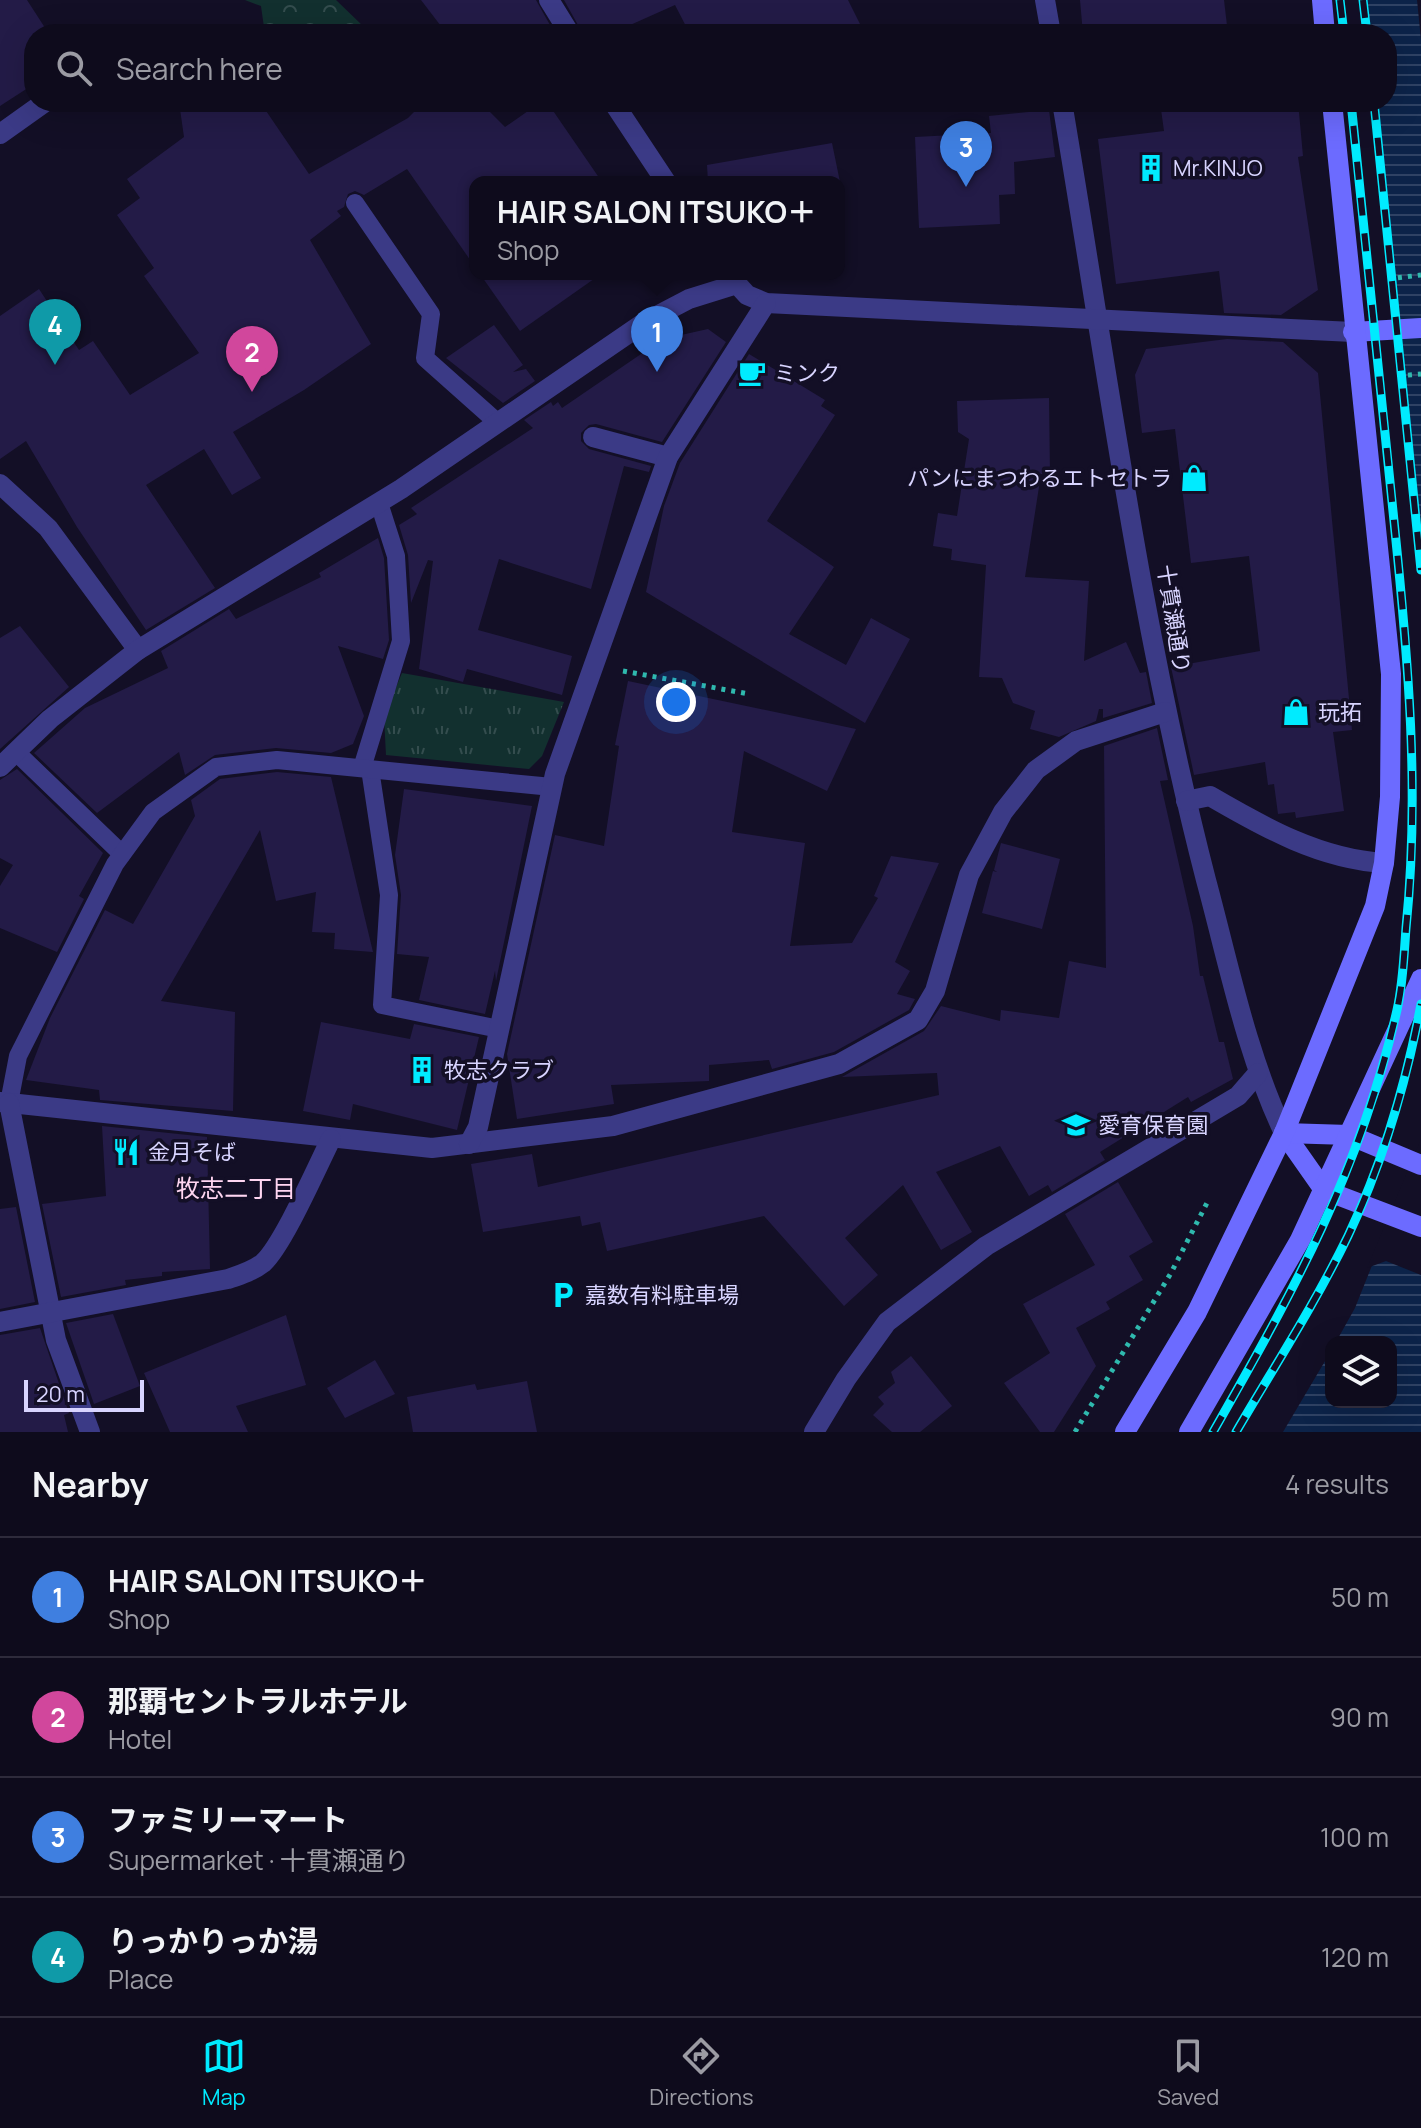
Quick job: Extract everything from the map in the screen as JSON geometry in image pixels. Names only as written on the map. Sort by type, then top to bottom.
[{"type":"street","points":[[549,0],[564,24]]},
{"type":"street","points":[[1045,0],[1049,24]]},
{"type":"street","points":[[1322,0],[1324,24]]},
{"type":"street","points":[[0,134],[31,112]]},
{"type":"street","points":[[620,112],[662,176]]},
{"type":"street","name":"十貫瀬通り","points":[[1064,112],[1165,712],[1258,1073],[1284,1133]]},
{"type":"street","points":[[1125,1432],[1197,1312],[1284,1133],[1375,906],[1384,863],[1390,797],[1391,674],[1353,332],[1333,112]]},
{"type":"street","points":[[0,767],[72,701],[138,650],[379,503],[645,322],[731,280]]},
{"type":"street","points":[[734,280],[747,295],[766,303],[1353,332],[1421,328]]},
{"type":"street","points":[[469,1144],[478,1127],[552,787],[594,666],[668,457],[766,303]]},
{"type":"street","points":[[593,437],[668,457]]},
{"type":"street","points":[[0,484],[48,528],[138,650]]},
{"type":"street","points":[[90,1432],[56,1340],[5,1102],[432,1148],[626,1123],[839,1064],[918,1020],[935,991],[969,875],[1003,812],[1036,770],[1076,741],[1165,712]]},
{"type":"street","points":[[1186,801],[1210,796],[1283,836],[1352,861],[1384,863]]},
{"type":"street","points":[[1189,1432],[1300,1240],[1421,979]]},
{"type":"street","points":[[814,1432],[846,1379],[887,1322],[986,1246],[1238,1096],[1258,1073]]},
{"type":"street","points":[[1284,1133],[1349,1135],[1412,1161]]},
{"type":"street","points":[[1284,1133],[1324,1190],[1421,1227]]},
{"type":"street","points":[[0,1322],[228,1279],[257,1267],[265,1262],[331,1139]]},
{"type":"lane","points":[[355,203],[431,314],[425,358],[498,423]]},
{"type":"lane","points":[[379,503],[396,556],[401,641],[366,768],[389,895],[382,1005],[499,1029]]},
{"type":"lane","points":[[16,752],[122,854]]},
{"type":"lane","points":[[5,1102],[18,1056],[122,854],[153,812],[216,767],[277,760],[552,787]]},
{"type":"path","points":[[1388,279],[1421,275]]},
{"type":"path","points":[[1398,376],[1421,374]]},
{"type":"path","points":[[594,666],[749,694]]},
{"type":"path","points":[[1075,1432],[1171,1273],[1209,1199]]},
{"type":"green space","points":[[245,0],[336,0],[361,24],[264,24],[261,6]]},
{"type":"green space","points":[[402,673],[564,702],[542,756],[529,769],[386,755],[384,716]]},
{"type":"water","points":[[1367,0],[1417,0],[1421,40],[1421,534],[1378,112],[1397,112],[1397,24],[1369,24]]},
{"type":"water","points":[[1421,1143],[1421,1432],[1283,1432],[1325,1361],[1325,1408],[1397,1408],[1397,1336],[1339,1336],[1355,1308]]},
{"type":"pier","points":[[1421,1139],[1421,1275],[1386,1261],[1367,1268]]},
{"type":"building","points":[[0,0],[27,0],[43,24],[24,24],[24,90],[0,106]]},
{"type":"building","points":[[421,0],[536,0],[549,24],[439,24]]},
{"type":"building","points":[[564,0],[848,0],[860,24],[685,24],[675,5],[632,24],[577,24]]},
{"type":"building","points":[[1080,0],[1224,0],[1227,24],[1082,24]]},
{"type":"building","points":[[180,112],[267,112],[309,174],[414,112],[490,112],[505,127],[527,112],[554,112],[598,176],[469,176],[469,258],[407,169],[364,195],[355,191],[348,194],[344,207],[337,211],[341,216],[310,240],[371,344],[304,390],[233,432],[261,478],[232,495],[204,449],[146,485],[215,588],[146,630],[77,527],[26,441],[0,459],[0,316],[39,289],[79,350],[93,341],[130,395],[199,353],[144,276],[154,268],[117,215],[140,198],[127,179],[184,137]]},
{"type":"building","points":[[1049,112],[1055,157],[1014,162],[1015,194],[999,195],[1000,224],[919,228],[915,137],[991,133],[989,116]]},
{"type":"building","points":[[1161,112],[1299,112],[1303,156],[1298,157],[1318,290],[1281,315],[1224,313],[1219,271],[1116,284],[1098,139],[1164,131]]},
{"type":"building","points":[[832,143],[839,176],[708,176],[707,165]]},
{"type":"building","points":[[484,280],[592,280],[520,331]]},
{"type":"building","points":[[494,325],[523,365],[513,372],[526,369],[535,381],[503,403],[446,358]]},
{"type":"building","points":[[708,329],[726,342],[662,442],[596,424],[589,425],[581,433],[581,441],[589,449],[651,466],[649,472],[624,466],[591,589],[499,559],[478,630],[572,656],[562,695],[467,669],[463,682],[419,669],[433,561],[428,560],[411,603],[408,555],[399,525],[417,514],[411,508],[533,428],[524,420],[551,402],[553,406],[558,402],[562,408],[663,339]]},
{"type":"building","points":[[1227,339],[1283,342],[1318,373],[1352,730],[1333,732],[1344,811],[1296,818],[1295,812],[1278,814],[1274,784],[1268,785],[1265,762],[1194,775],[1171,667],[1260,651],[1249,556],[1191,563],[1175,429],[1142,433],[1135,375],[1146,349]]},
{"type":"building","points":[[749,354],[825,400],[821,406],[835,415],[767,521],[834,567],[789,634],[846,665],[871,618],[910,639],[865,723],[646,592],[664,506],[680,463]]},
{"type":"building","points":[[1049,398],[1050,475],[1041,474],[1025,577],[1089,581],[1084,661],[1126,642],[1140,673],[1146,672],[1152,703],[1103,718],[1103,709],[1099,709],[1096,721],[1059,737],[1030,729],[1035,711],[1013,703],[1002,678],[979,677],[986,565],[951,560],[952,549],[933,546],[938,513],[957,516],[969,439],[958,432],[957,401]]},
{"type":"building","points":[[378,538],[384,558],[389,640],[383,659],[338,646],[364,716],[353,744],[331,753],[276,748],[215,755],[185,775],[179,752],[97,813],[34,753],[85,708],[168,668],[161,651],[229,609],[236,619],[321,577],[319,573]]},
{"type":"building","points":[[20,626],[69,687],[0,749],[0,638]]},
{"type":"building","points":[[628,681],[856,729],[827,791],[744,751],[732,832],[805,843],[790,946],[852,943],[878,898],[874,896],[891,856],[939,863],[895,962],[910,971],[897,994],[915,999],[909,1010],[834,1052],[772,1069],[769,1060],[709,1065],[709,1081],[611,1085],[614,1104],[517,1119],[507,1054],[555,835],[604,846],[619,746],[615,745]]},
{"type":"building","points":[[1157,728],[1168,780],[1160,781],[1193,926],[1200,976],[1203,976],[1219,1042],[1224,1042],[1233,1079],[1191,1102],[1188,1097],[1100,1152],[1105,1160],[1052,1192],[1048,1185],[1029,1196],[1000,1146],[936,1172],[972,1232],[941,1250],[903,1185],[845,1238],[878,1275],[844,1306],[764,1216],[607,1251],[600,1222],[582,1226],[580,1216],[483,1232],[471,1164],[532,1154],[538,1187],[939,1095],[937,1073],[842,1077],[924,1031],[941,1006],[1000,1021],[1001,1010],[1059,1018],[1069,961],[1106,968],[1104,746]]},
{"type":"building","points":[[17,769],[103,853],[79,896],[84,899],[57,952],[0,928],[0,886],[13,865],[0,858],[0,780]]},
{"type":"building","points":[[277,772],[331,777],[373,952],[334,949],[335,933],[312,932],[316,892],[276,901],[260,830],[161,1001],[235,1012],[233,1111],[100,1100],[99,1090],[26,1080],[50,1018],[105,910],[133,924],[195,816],[191,800],[220,779]]},
{"type":"building","points":[[404,789],[532,806],[496,981],[495,971],[485,1014],[419,1000],[429,957],[397,954],[401,895],[395,855]]},
{"type":"building","points":[[1001,843],[1060,859],[1042,929],[982,913],[993,871],[997,872],[994,870]]},
{"type":"building","points":[[321,1022],[410,1039],[414,1024],[479,1037],[457,1130],[353,1104],[350,1120],[303,1111]]},
{"type":"building","points":[[102,1126],[207,1137],[210,1269],[162,1272],[162,1276],[125,1280],[126,1285],[61,1297],[42,1204],[106,1196]]},
{"type":"building","points":[[1118,1182],[1153,1242],[1129,1256],[1143,1280],[1106,1302],[1110,1309],[1076,1328],[1096,1366],[1054,1432],[1040,1432],[1004,1383],[1050,1353],[1023,1304],[1095,1265],[1065,1214]]},
{"type":"building","points":[[16,1207],[35,1302],[0,1309],[0,1209]]},
{"type":"building","points":[[113,1314],[140,1386],[94,1404],[66,1323]]},
{"type":"building","points":[[286,1315],[306,1385],[236,1406],[248,1432],[170,1432],[144,1373]]},
{"type":"building","points":[[40,1328],[69,1413],[64,1415],[68,1432],[0,1432],[0,1335]]},
{"type":"building","points":[[911,1356],[952,1406],[920,1432],[892,1432],[873,1415],[884,1404],[878,1397],[895,1383],[891,1372]]},
{"type":"building","points":[[375,1360],[395,1394],[345,1418],[327,1388]]},
{"type":"building","points":[[527,1381],[537,1432],[413,1432],[407,1397],[475,1384],[477,1390]]},
{"type":"railway","points":[[1340,0],[1343,24]]},
{"type":"railway","points":[[1363,0],[1366,24]]},
{"type":"railway","points":[[1213,1432],[1297,1279],[1344,1177],[1382,1069],[1402,980],[1412,826],[1408,673],[1352,112]]},
{"type":"railway","points":[[1375,112],[1421,570]]},
{"type":"railway","points":[[1236,1432],[1322,1286],[1361,1208],[1392,1122],[1421,1004]]},
{"type":"place","name":"Mr.KINJO","points":[[1151,168]]},
{"type":"place","name":"ファミリーマート","points":[[966,187]]},
{"type":"place","name":"りっかりっか湯","points":[[55,365]]},
{"type":"place","name":"HAIR SALON ITSUKO＋","points":[[657,372]]},
{"type":"place","name":"ミンク","points":[[752,373]]},
{"type":"place","name":"那覇セントラルホテル","points":[[252,392]]},
{"type":"place","name":"パンにまつわるエトセトラ","points":[[1194,478]]},
{"type":"place","name":"玩拓","points":[[1296,712]]},
{"type":"place","name":"牧志クラブ","points":[[422,1070]]},
{"type":"place","name":"愛育保育園","points":[[1076,1125]]},
{"type":"place","name":"金月そば","points":[[126,1152]]},
{"type":"place","name":"嘉数有料駐車場","points":[[563,1295]]},
{"type":"district","name":"牧志二丁目","points":[[236,1187]]}]
